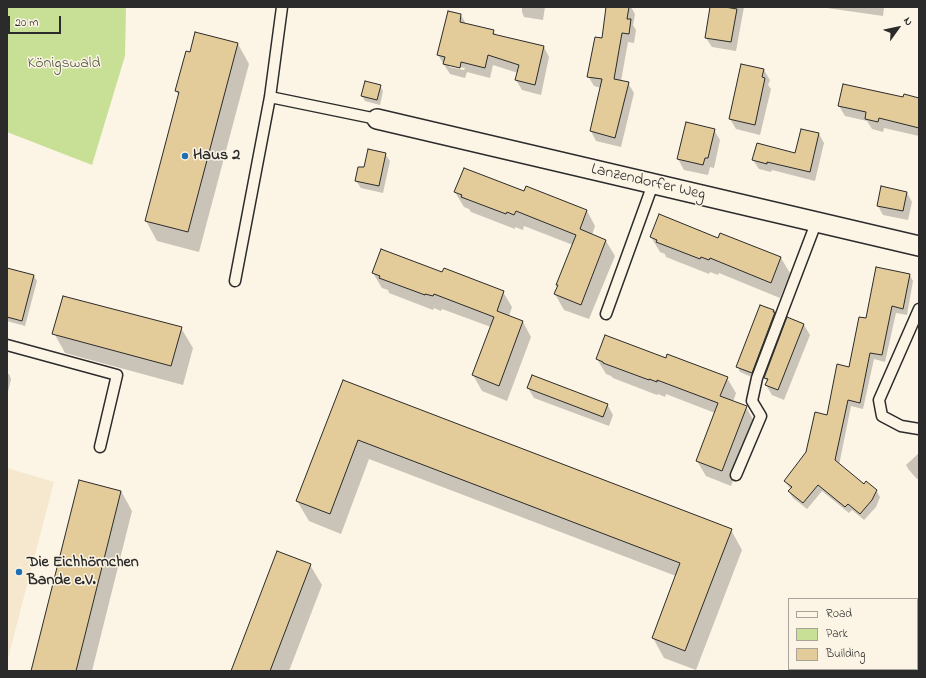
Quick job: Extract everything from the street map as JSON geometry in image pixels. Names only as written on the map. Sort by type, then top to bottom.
[{"type":"street","name":"Lanzendorfer Weg","points":[[377,119],[919,246]]},
{"type":"lane","points":[[236,281],[270,97],[282,7]]},
{"type":"lane","points":[[270,97],[377,119]]},
{"type":"lane","points":[[606,314],[653,184]]},
{"type":"lane","points":[[736,475],[761,416],[752,401],[757,378],[816,223]]},
{"type":"lane","points":[[919,309],[879,400],[882,416],[900,426],[919,429]]},
{"type":"lane","points":[[7,345],[117,375],[100,447]]},
{"type":"shaded area","name":"Die Eichhörnchen Bande e.V.","points":[[7,468],[54,482],[7,662]]},
{"type":"green space","name":"Königswald","points":[[7,7],[126,7],[125,56],[92,165],[7,132]]},
{"type":"building","points":[[606,7],[629,7],[627,19],[631,19],[629,34],[622,33],[614,79],[629,82],[615,138],[590,131],[602,79],[587,77],[595,37],[602,38]]},
{"type":"building","points":[[710,7],[737,9],[731,42],[705,38]]},
{"type":"building","points":[[448,11],[461,14],[460,22],[494,30],[493,34],[544,46],[535,85],[515,80],[519,65],[488,55],[485,68],[461,62],[460,68],[443,64],[445,57],[437,55]]},
{"type":"building","name":"Haus 2","points":[[195,32],[238,43],[188,232],[145,221],[179,92],[175,91],[186,51],[190,52]]},
{"type":"building","points":[[741,64],[764,69],[762,77],[765,78],[755,125],[729,119]]},
{"type":"building","points":[[365,81],[381,85],[377,100],[361,96]]},
{"type":"building","points":[[843,84],[903,97],[904,94],[919,98],[919,128],[879,118],[878,122],[865,119],[866,112],[838,106]]},
{"type":"building","points":[[686,122],[715,129],[708,158],[705,158],[703,165],[677,159]]},
{"type":"building","points":[[801,129],[819,133],[810,172],[752,160],[757,143],[795,153]]},
{"type":"building","points":[[368,149],[386,153],[379,186],[355,181],[358,167],[364,167]]},
{"type":"building","points":[[464,168],[524,191],[526,186],[587,210],[580,229],[606,240],[581,305],[554,294],[558,285],[556,285],[576,235],[516,211],[514,215],[507,212],[506,214],[461,197],[462,195],[454,192]]},
{"type":"building","points":[[881,186],[907,192],[903,211],[877,206]]},
{"type":"building","points":[[659,214],[718,238],[720,233],[781,257],[771,283],[710,258],[709,260],[701,257],[700,259],[656,242],[657,240],[650,237]]},
{"type":"building","points":[[381,249],[442,272],[444,268],[504,291],[497,311],[523,321],[499,386],[472,375],[494,317],[434,294],[433,296],[425,295],[379,278],[380,276],[372,273]]},
{"type":"building","points":[[876,267],[910,274],[903,309],[892,306],[882,355],[870,353],[860,403],[848,400],[835,460],[864,484],[866,481],[877,490],[872,500],[860,514],[848,504],[845,507],[818,485],[803,503],[788,491],[792,487],[784,481],[806,452],[815,412],[827,415],[837,364],[849,367],[859,317],[866,318]]},
{"type":"building","points":[[7,268],[34,275],[22,321],[7,317]]},
{"type":"building","points":[[63,296],[182,327],[171,366],[52,334]]},
{"type":"building","points":[[760,305],[774,310],[773,312],[775,312],[752,373],[736,367]]},
{"type":"building","points":[[787,317],[804,324],[778,390],[765,385],[768,379],[764,378]]},
{"type":"building","points":[[605,335],[666,358],[667,354],[728,377],[720,396],[747,406],[722,471],[696,461],[718,403],[657,380],[657,382],[649,380],[596,359]]},
{"type":"building","points":[[532,375],[608,404],[603,417],[527,388]]},
{"type":"building","points":[[343,380],[732,529],[685,651],[652,638],[680,563],[358,440],[330,514],[296,501]]},
{"type":"building","points":[[79,480],[121,491],[76,671],[31,671]]},
{"type":"building","points":[[277,551],[311,564],[270,671],[231,671]]},
{"type":"place","name":"Haus 2","points":[[185,156]]},
{"type":"place","name":"Die Eichhörnchen Bande e.V.","points":[[19,572]]}]
